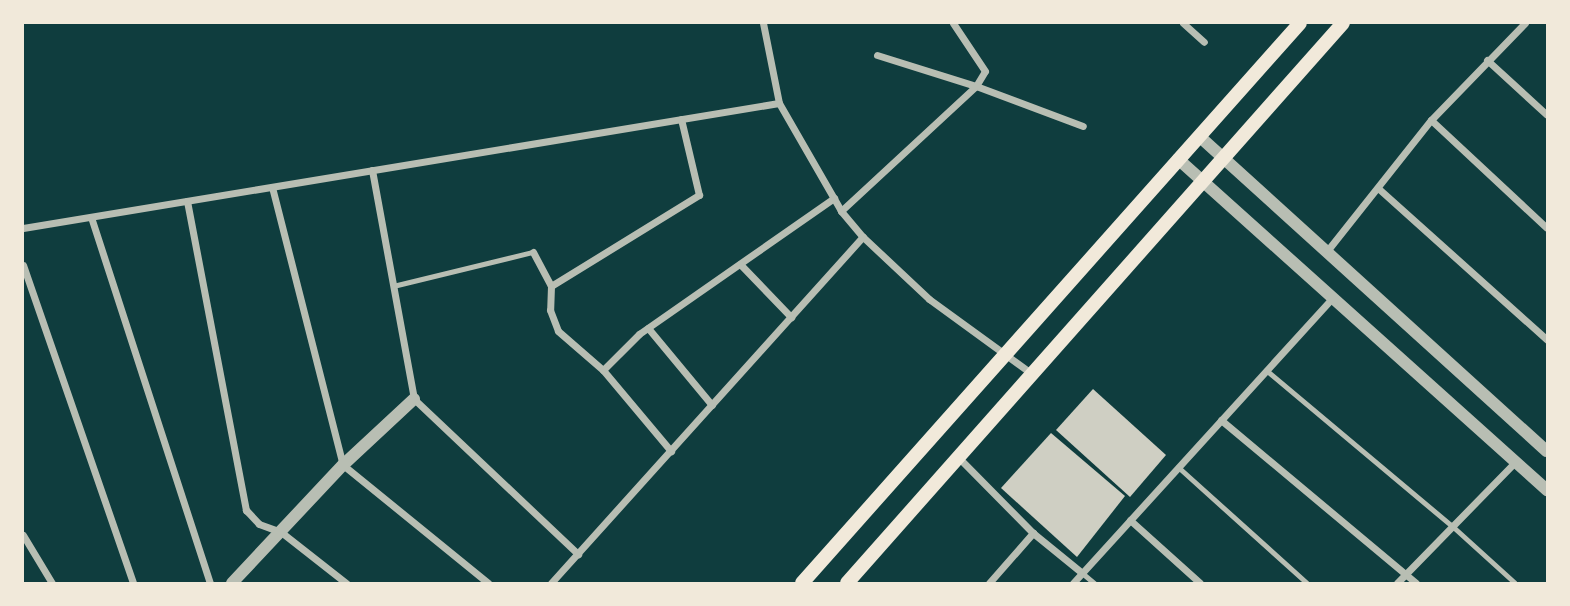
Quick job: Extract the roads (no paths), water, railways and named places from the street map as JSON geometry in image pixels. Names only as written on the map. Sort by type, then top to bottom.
[{"type":"main road","points":[[802,583],[1300,23]]},
{"type":"main road","points":[[847,583],[1343,23]]},
{"type":"street","points":[[763,23],[779,103],[841,211],[863,237],[929,299],[1031,373]]},
{"type":"street","points":[[841,211],[976,86],[985,71],[953,23]]},
{"type":"street","points":[[1183,23],[1204,42]]},
{"type":"street","points":[[1327,251],[1379,189],[1431,120],[1525,23]]},
{"type":"street","points":[[877,55],[976,86],[1083,126]]},
{"type":"street","points":[[1487,60],[1547,115]]},
{"type":"street","points":[[23,228],[779,103]]},
{"type":"street","points":[[551,286],[699,195],[681,119]]},
{"type":"street","points":[[1431,120],[1546,223]]},
{"type":"street","points":[[1199,136],[1547,451]]},
{"type":"street","points":[[1178,159],[1547,490]]},
{"type":"street","points":[[372,170],[414,399],[578,554]]},
{"type":"street","points":[[272,187],[343,465],[488,583]]},
{"type":"street","points":[[1379,189],[1547,340]]},
{"type":"street","points":[[603,370],[648,328],[834,198]]},
{"type":"street","points":[[187,201],[246,510],[259,524],[281,531],[346,583]]},
{"type":"street","points":[[91,217],[210,583]]},
{"type":"street","points":[[551,583],[863,237]]},
{"type":"street","points":[[533,252],[551,286],[550,310],[558,331],[603,370],[671,451]]},
{"type":"street","points":[[740,264],[791,317]]},
{"type":"street","points":[[23,265],[133,583]]},
{"type":"street","points":[[1073,583],[1333,297]]},
{"type":"street","points":[[648,328],[712,405]]},
{"type":"street","points":[[232,583],[343,465],[414,399]]},
{"type":"street","points":[[1221,420],[1416,583]]},
{"type":"street","points":[[958,457],[1033,533],[1082,573]]},
{"type":"street","points":[[1397,583],[1516,461]]},
{"type":"street","points":[[1130,520],[1200,583]]},
{"type":"street","points":[[989,583],[1033,533]]},
{"type":"street","points":[[23,534],[52,583]]},
{"type":"lane","points":[[393,286],[533,252]]},
{"type":"lane","points":[[1266,370],[1451,525],[1515,583]]},
{"type":"lane","points":[[1178,467],[1307,583]]},
{"type":"lane","points":[[1082,573],[1094,583]]}]
